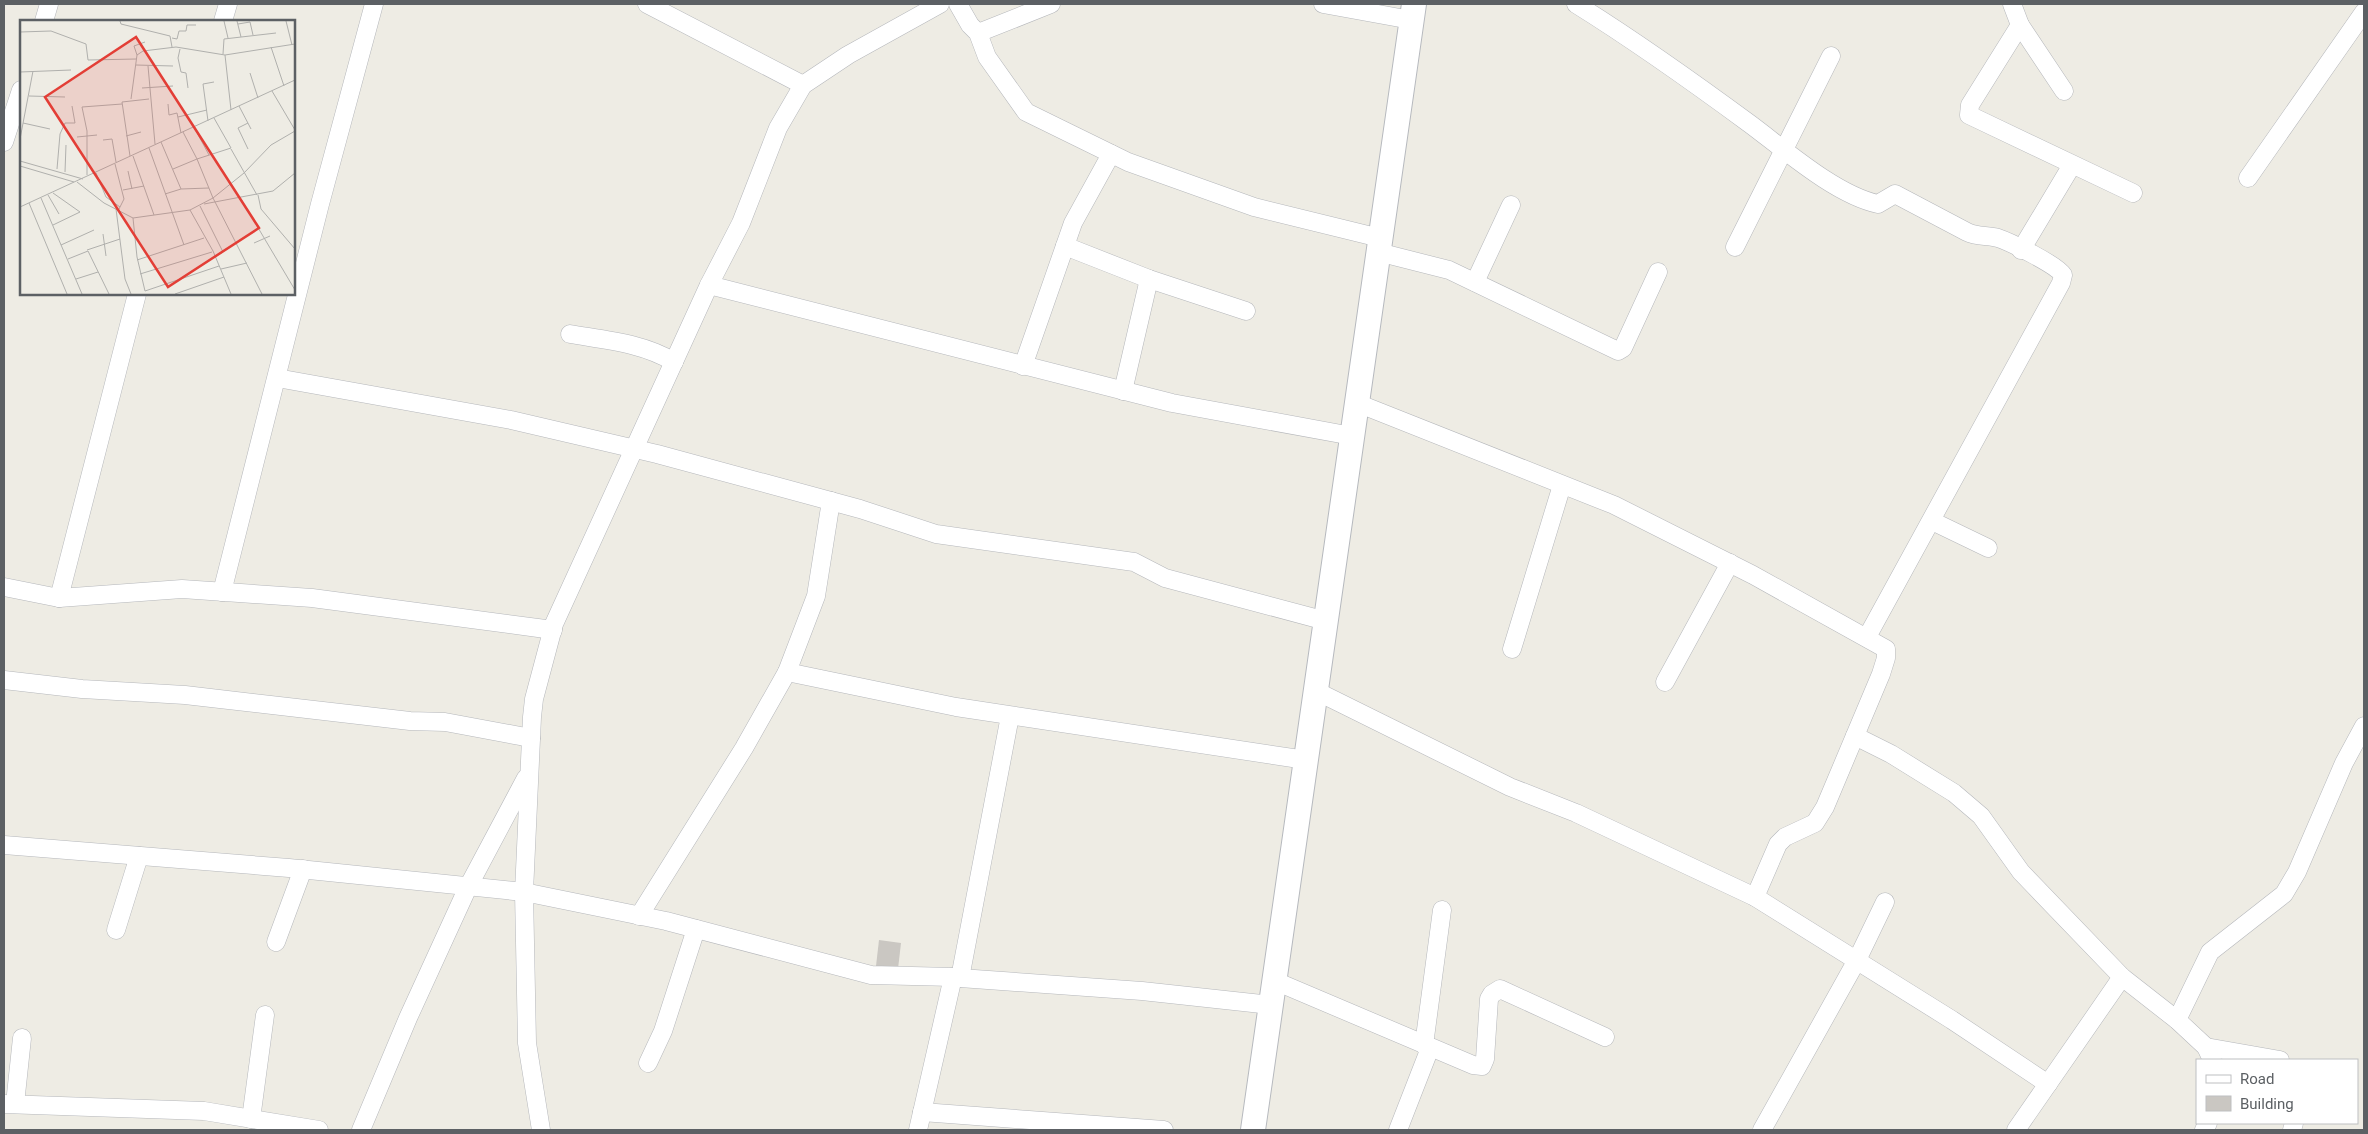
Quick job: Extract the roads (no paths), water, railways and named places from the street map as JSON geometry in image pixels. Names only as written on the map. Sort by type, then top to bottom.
[{"type":"main road","points":[[1253,1130],[1412,12]]},
{"type":"street","points":[[44,20],[48,4]]},
{"type":"street","points":[[223,20],[228,4]]},
{"type":"street","points":[[222,592],[320,204],[374,4]]},
{"type":"street","points":[[647,4],[803,86]]},
{"type":"street","points":[[541,1130],[527,1043],[524,892],[528,774],[534,699],[552,630],[709,285],[741,223],[778,128],[803,86],[848,55],[940,4]]},
{"type":"street","points":[[958,4],[974,29],[988,57],[1026,112],[1128,162],[1254,207],[1380,245],[1450,270],[1618,351],[1623,348],[1658,272]]},
{"type":"street","points":[[974,29],[1051,4]]},
{"type":"street","points":[[1323,4],[1412,12]]},
{"type":"street","points":[[1576,4],[1640,44],[1827,181],[1878,204],[1895,194],[1967,232],[1982,237],[1998,238],[2060,270],[2063,275],[2061,283],[1868,637]]},
{"type":"street","points":[[2012,4],[2020,25],[2064,91]]},
{"type":"street","points":[[2248,178],[2364,12]]},
{"type":"street","points":[[2020,25],[1970,106],[1969,115],[2133,193]]},
{"type":"street","points":[[1735,247],[1831,56]]},
{"type":"street","points":[[4,142],[20,93]]},
{"type":"street","points":[[1024,366],[1073,223],[1111,154]]},
{"type":"street","points":[[2021,250],[2072,165]]},
{"type":"street","points":[[1475,282],[1511,205]]},
{"type":"street","points":[[1065,246],[1149,279],[1246,311]]},
{"type":"street","points":[[1123,391],[1149,279]]},
{"type":"street","points":[[709,285],[1172,404],[1352,436]]},
{"type":"street","points":[[59,598],[137,295]]},
{"type":"street","points":[[570,334],[633,345],[661,354],[674,362]]},
{"type":"street","points":[[277,378],[511,420],[831,501],[936,534],[1134,562],[1165,578],[1326,621]]},
{"type":"street","points":[[1357,403],[1614,505],[1730,563],[1868,637],[1886,649],[1886,658],[1826,807],[1815,823],[1784,837],[1778,844],[1755,898]]},
{"type":"street","points":[[1512,650],[1562,485]]},
{"type":"street","points":[[639,916],[744,748],[787,672],[816,596],[831,501]]},
{"type":"street","points":[[1932,521],[1988,548]]},
{"type":"street","points":[[1665,682],[1730,563]]},
{"type":"street","points":[[4,587],[59,598],[182,590],[312,598],[552,630]]},
{"type":"street","points":[[787,672],[956,707],[1306,760]]},
{"type":"street","points":[[4,680],[82,689],[185,695],[410,721],[445,722],[530,738]]},
{"type":"street","points":[[1316,691],[1510,787],[1576,813],[1755,898],[1952,1020],[2048,1084]]},
{"type":"street","points":[[918,1130],[957,978],[1010,716]]},
{"type":"street","points":[[2177,1020],[2210,952],[2284,894],[2296,872],[2344,762],[2364,726]]},
{"type":"street","points":[[1855,736],[1891,754],[1954,793],[1981,816],[2021,872],[2122,977],[2177,1020],[2209,1053],[2270,1059]]},
{"type":"street","points":[[361,1130],[408,1018],[468,887],[528,774]]},
{"type":"street","points":[[4,845],[303,869],[524,892],[696,929],[871,975],[957,978],[1142,991],[1271,1005]]},
{"type":"street","points":[[116,930],[139,856]]},
{"type":"street","points":[[276,942],[303,869]]},
{"type":"street","points":[[1762,1130],[1857,960],[1885,902]]},
{"type":"street","points":[[1398,1130],[1427,1046],[1442,910]]},
{"type":"street","points":[[648,1063],[663,1030],[696,929]]},
{"type":"street","points":[[2016,1130],[2122,977]]},
{"type":"street","points":[[1275,981],[1473,1065],[1482,1066],[1485,1059],[1489,999],[1492,994],[1500,989],[1605,1037]]},
{"type":"street","points":[[252,1119],[265,1015]]},
{"type":"street","points":[[22,1038],[10,1104],[204,1111],[319,1130]]},
{"type":"street","points":[[922,1112],[1164,1130]]}]
